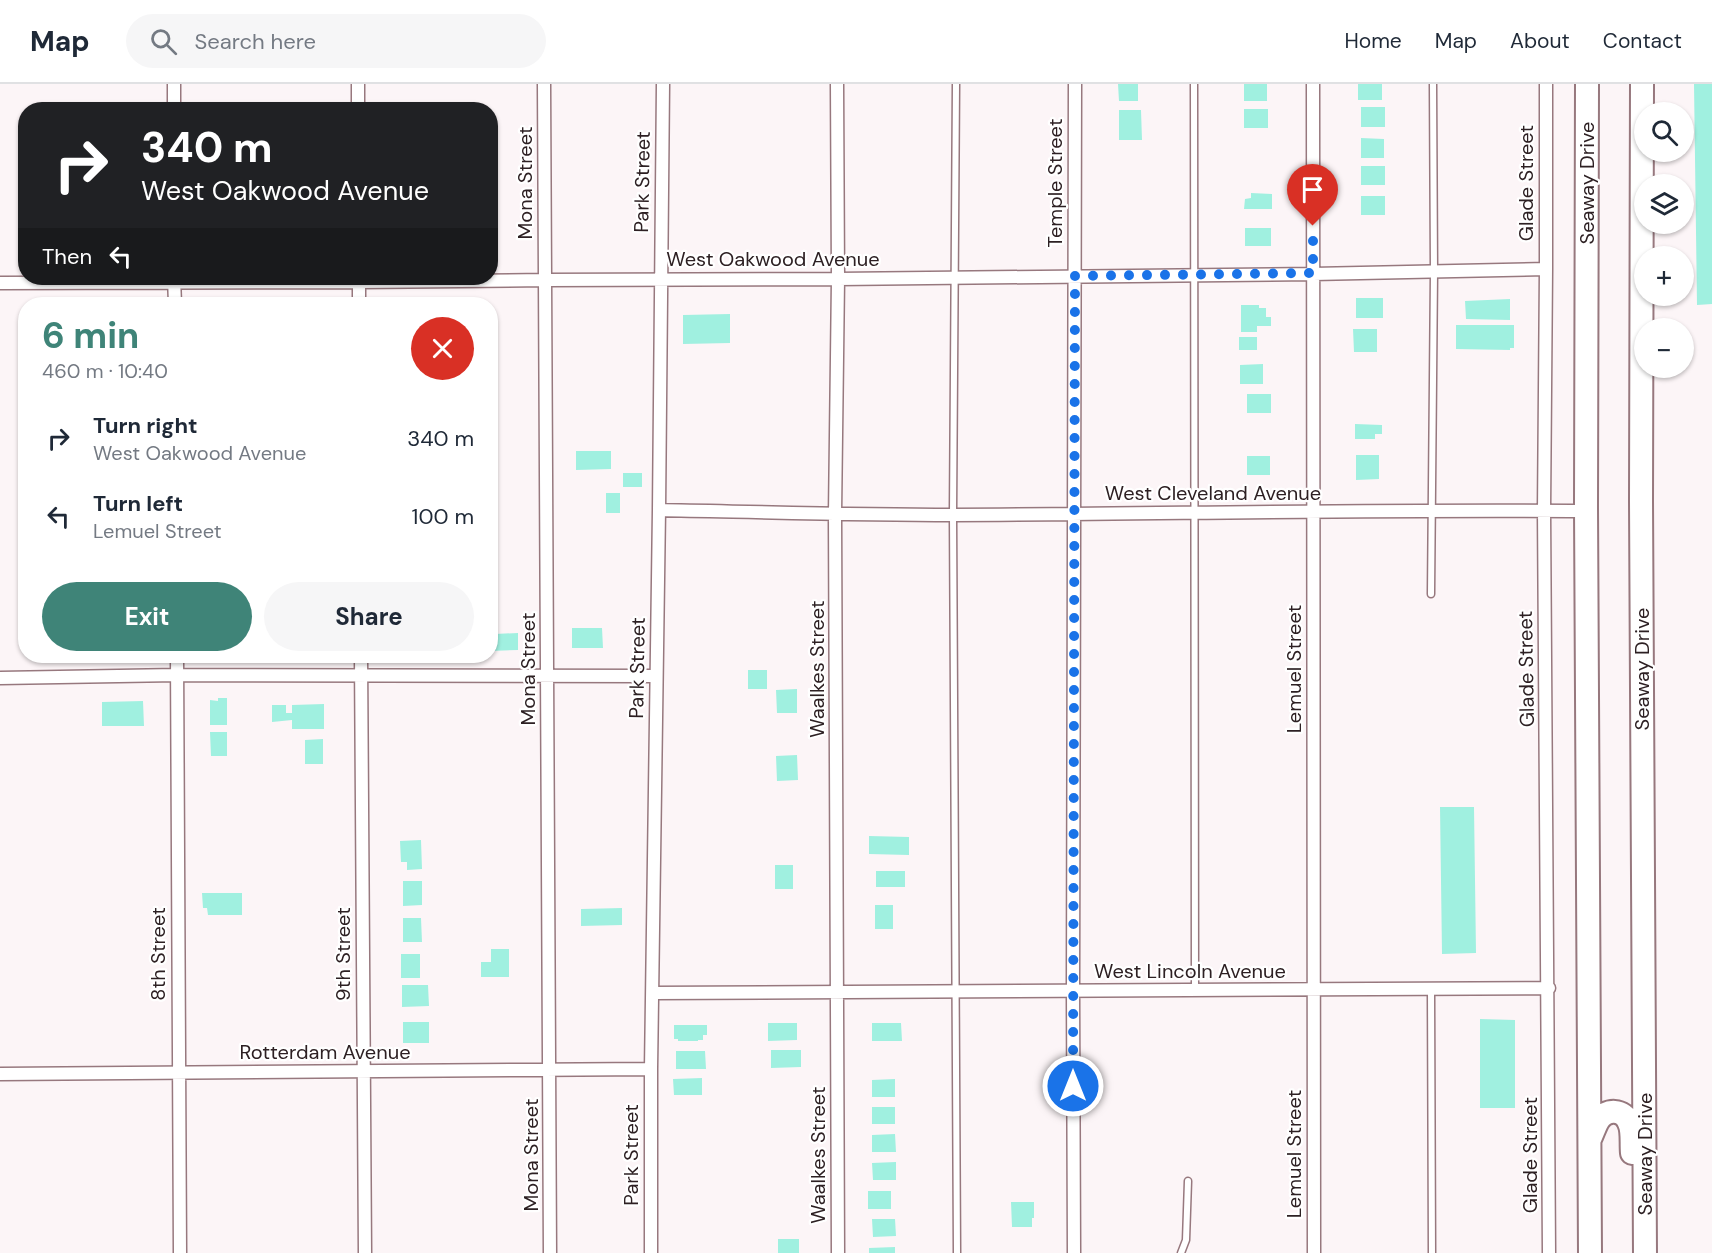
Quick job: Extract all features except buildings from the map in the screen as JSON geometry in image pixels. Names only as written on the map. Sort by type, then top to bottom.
[{"type":"highway","name":"Seaway Drive","points":[[1587,84],[1586,511],[1589,1142],[1592,1253]]},
{"type":"highway","name":"Seaway Drive","points":[[1642,84],[1644,1253]]},
{"type":"highway","points":[[1589,1142],[1603,1115],[1612,1111],[1622,1113],[1628,1120],[1631,1127],[1632,1156],[1632,1253]]},
{"type":"street","points":[[174,84],[174,102]]},
{"type":"street","points":[[358,84],[358,102]]},
{"type":"street","name":"Mona Street","points":[[544,84],[550,1253]]},
{"type":"street","name":"Park Street","points":[[651,1253],[651,1069],[663,84]]},
{"type":"street","name":"Waalkes Street","points":[[837,84],[838,279],[835,514],[838,1253]]},
{"type":"street","name":"Temple Street","points":[[1074,1253],[1075,84]]},
{"type":"street","name":"Lemuel Street","points":[[1313,84],[1314,1253]]},
{"type":"street","name":"Glade Street","points":[[1546,84],[1544,510],[1550,1253]]},
{"type":"street","name":"West Oakwood Avenue","points":[[498,280],[838,279],[1546,269]]},
{"type":"street","name":"West Oakwood Avenue","points":[[0,283],[18,283]]},
{"type":"street","name":"West Cleveland Avenue","points":[[659,510],[835,514],[1313,513],[1431,509],[1586,511]]},
{"type":"street","name":"8th Street","points":[[177,663],[180,1253]]},
{"type":"street","name":"9th Street","points":[[361,663],[365,1253]]},
{"type":"street","points":[[0,678],[177,675],[656,676]]},
{"type":"street","name":"West Lincoln Avenue","points":[[653,993],[1549,988]]},
{"type":"street","name":"Rotterdam Avenue","points":[[0,1074],[651,1069]]},
{"type":"lane","points":[[956,84],[953,514],[957,1253]]},
{"type":"lane","points":[[1194,84],[1195,990]]},
{"type":"lane","points":[[1431,594],[1433,84]]},
{"type":"lane","points":[[1431,990],[1432,1253]]},
{"type":"lane","points":[[1181,1253],[1186,1240],[1188,1181]]},
{"type":"route","points":[[1073,1086],[1075,276],[1313,273],[1313,226]]}]
